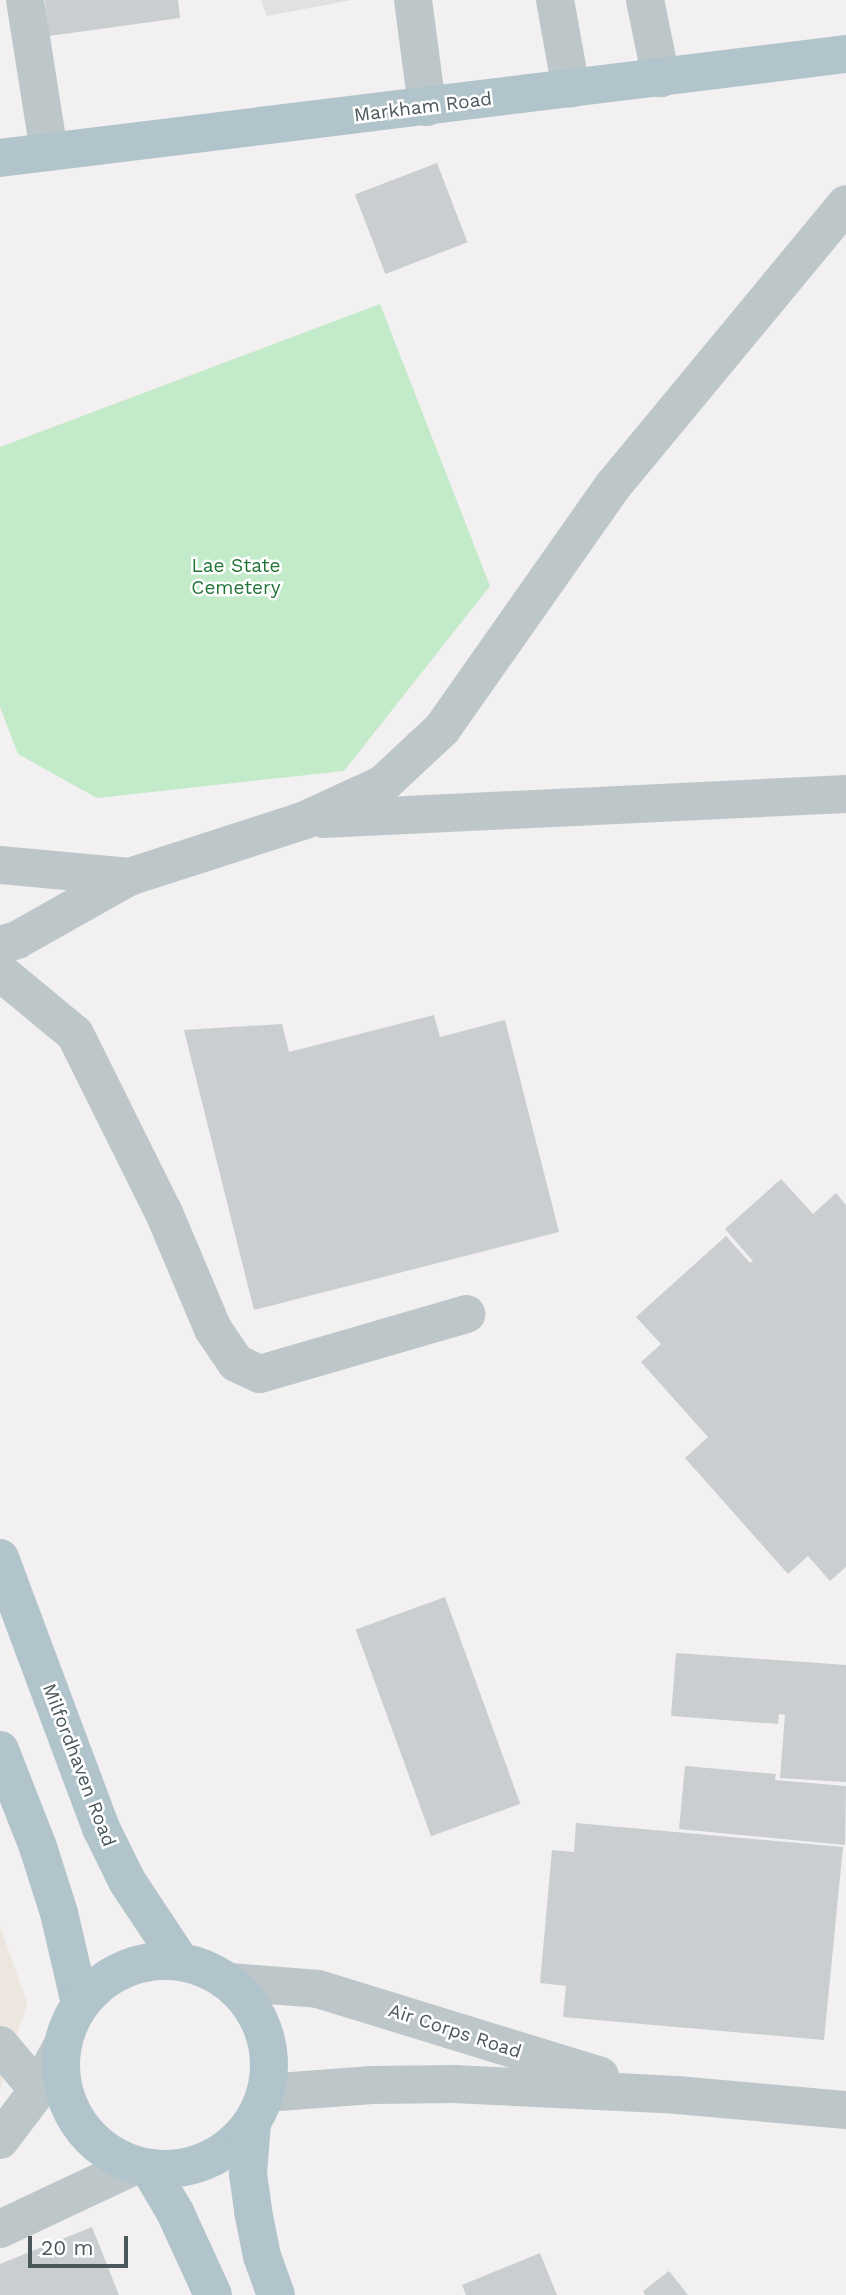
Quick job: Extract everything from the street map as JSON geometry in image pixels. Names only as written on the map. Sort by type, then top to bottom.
[{"type":"main road","name":"Markham Road","points":[[0,158],[846,54]]},
{"type":"main road","name":"Milfordhaven Road","points":[[0,1558],[101,1828],[127,1881],[180,1961]]},
{"type":"main road","points":[[0,1750],[38,1847],[59,1913],[80,2003]]},
{"type":"main road","points":[[259,2108],[229,2148],[200,2164],[167,2171],[142,2167],[104,2151],[80,2128],[65,2099],[60,2066],[65,2033],[80,2003],[100,1982],[124,1968],[152,1960],[180,1961],[207,1968],[230,1982],[257,2013],[269,2052],[248,2174],[262,2256],[276,2295]]},
{"type":"main road","points":[[142,2167],[175,2212],[213,2295]]},
{"type":"street","points":[[25,0],[49,152]]},
{"type":"street","points":[[414,0],[427,107]]},
{"type":"street","points":[[555,0],[571,89]]},
{"type":"street","points":[[645,0],[661,78]]},
{"type":"street","points":[[0,945],[18,940],[130,877],[305,820],[383,784],[442,729],[612,487],[846,204]]},
{"type":"street","points":[[305,820],[846,794]]},
{"type":"street","points":[[0,865],[130,877]]},
{"type":"street","points":[[0,972],[75,1034],[164,1213],[214,1329],[236,1363],[260,1374],[466,1314]]},
{"type":"street","name":"Air Corps Road","points":[[230,1982],[318,1989],[572,2069],[677,2095]]},
{"type":"street","points":[[0,2140],[38,2090],[63,2044]]},
{"type":"street","points":[[0,2045],[38,2090]]},
{"type":"street","name":"Air Corps Road","points":[[259,2108],[372,2085],[454,2084],[677,2095],[846,2110]]},
{"type":"street","points":[[0,2229],[142,2167]]},
{"type":"shaded area","points":[[261,0],[352,0],[267,16]]},
{"type":"shaded area","points":[[0,1926],[27,2003],[0,2089]]},
{"type":"green space","name":"Lae State Cemetery","points":[[380,304],[490,586],[344,771],[97,798],[18,754],[0,707],[0,447]]},
{"type":"building","points":[[45,0],[178,0],[180,18],[49,36]]},
{"type":"building","points":[[437,163],[467,242],[385,274],[355,195]]},
{"type":"building","points":[[434,1015],[440,1037],[505,1020],[559,1232],[254,1310],[184,1030],[282,1024],[289,1052]]},
{"type":"building","points":[[781,1179],[813,1214],[836,1193],[846,1205],[846,1567],[830,1581],[808,1556],[788,1574],[685,1458],[708,1437],[641,1362],[661,1344],[636,1317],[726,1236],[750,1263],[753,1261],[725,1229]]},
{"type":"building","points":[[445,1597],[520,1804],[431,1836],[356,1629]]},
{"type":"building","points":[[676,1653],[846,1665],[846,1782],[780,1778],[785,1715],[779,1714],[778,1724],[671,1716]]},
{"type":"building","points":[[685,1766],[776,1774],[775,1780],[846,1786],[845,1845],[679,1829]]},
{"type":"building","points":[[576,1823],[843,1847],[824,2040],[563,2017],[566,1986],[540,1983],[552,1850],[574,1852]]},
{"type":"building","points":[[92,2227],[119,2295],[0,2295],[0,2264]]},
{"type":"building","points":[[540,2253],[557,2295],[466,2295],[462,2285]]},
{"type":"building","points":[[669,2271],[688,2295],[645,2295],[643,2291]]}]
